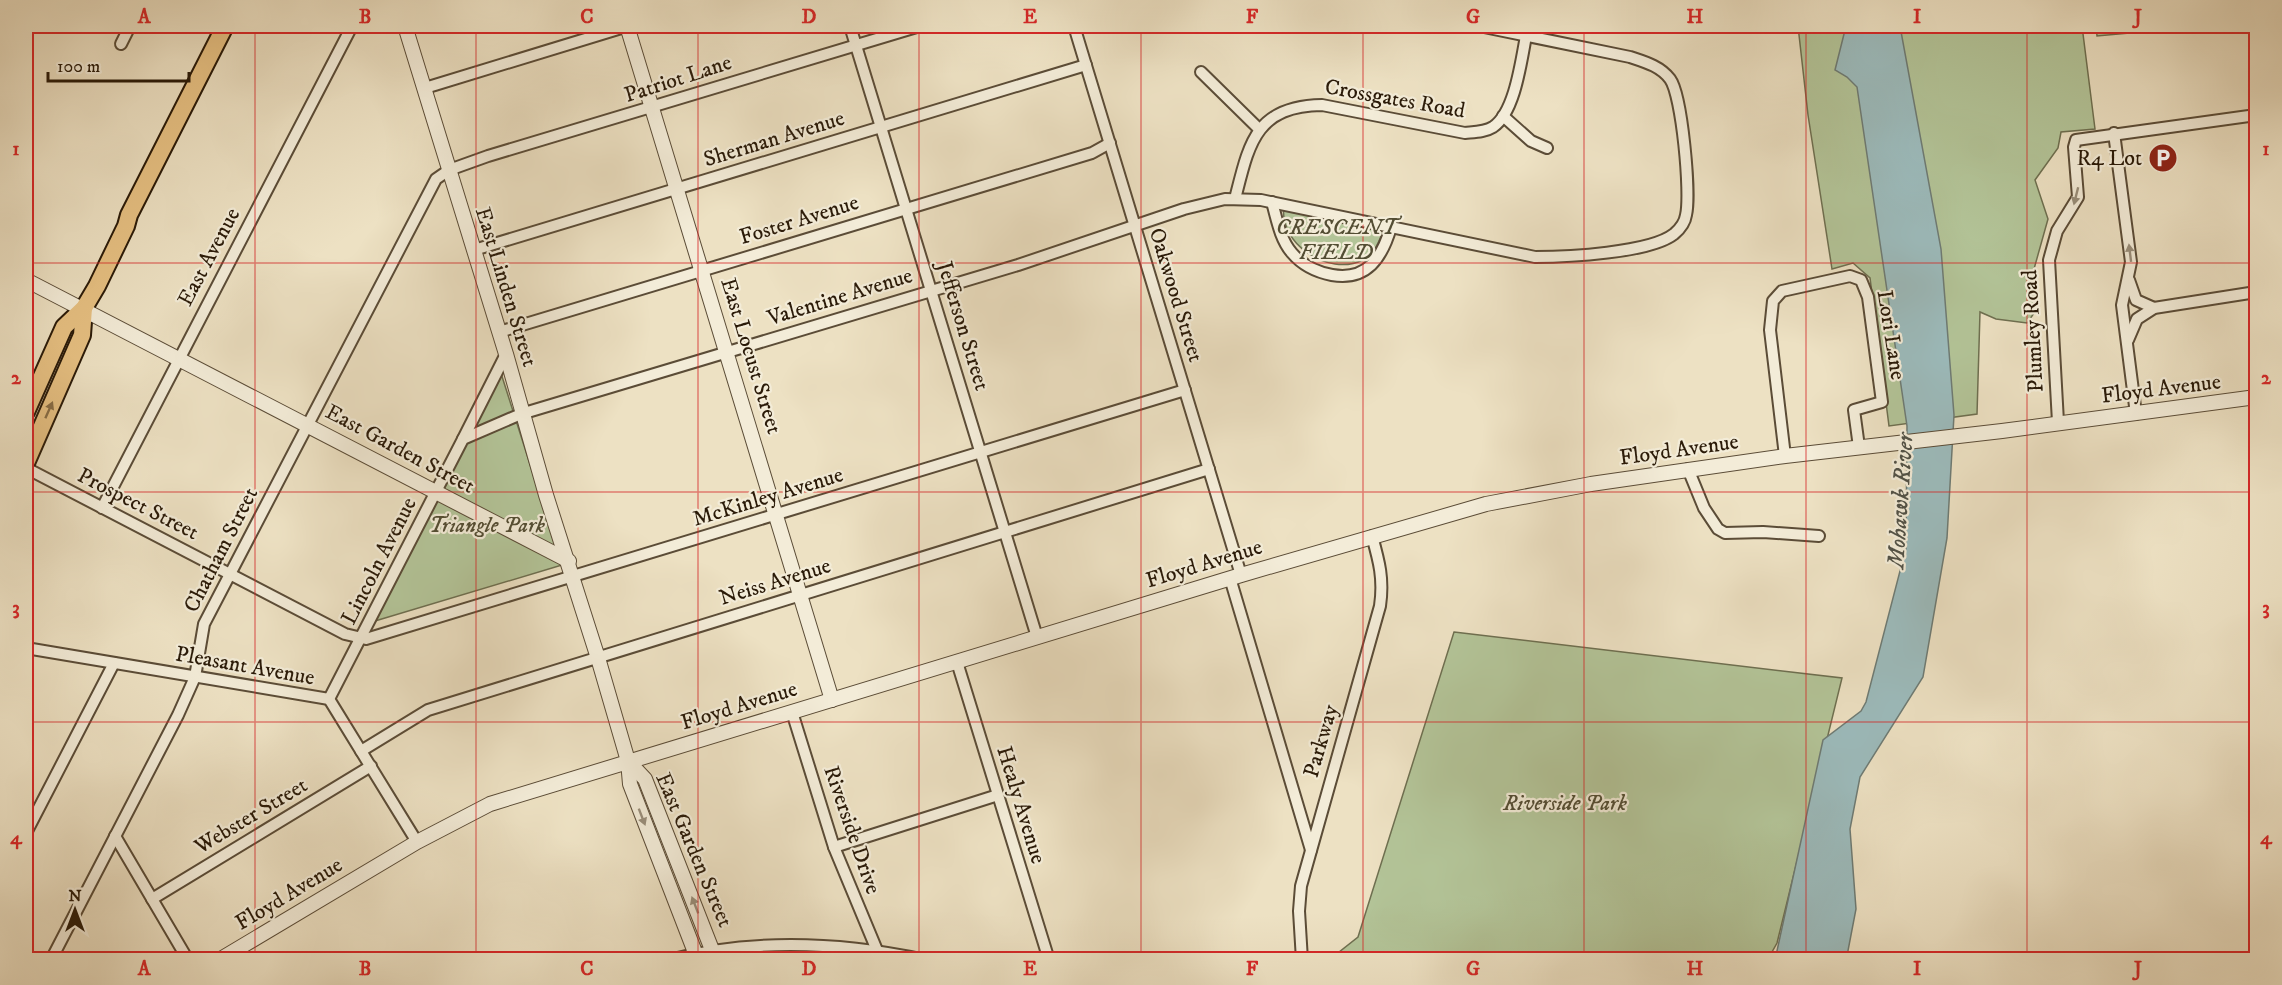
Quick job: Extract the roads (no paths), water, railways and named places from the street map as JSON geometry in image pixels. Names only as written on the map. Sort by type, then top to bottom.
[{"type":"main road","points":[[26,412],[64,327],[84,308],[225,26]]},
{"type":"main road","points":[[26,463],[82,335],[84,308]]},
{"type":"street","points":[[121,44],[130,26]]},
{"type":"street","name":"East Avenue","points":[[102,508],[352,26]]},
{"type":"street","name":"East Linden Street","points":[[405,26],[506,354],[521,414],[568,561]]},
{"type":"street","points":[[424,88],[627,26]]},
{"type":"street","name":"East Locust Street","points":[[627,26],[802,594],[832,699]]},
{"type":"street","name":"Jefferson Street","points":[[850,26],[1037,638]]},
{"type":"street","name":"Patriot Lane","points":[[449,170],[920,26]]},
{"type":"street","name":"Oakwood Street","points":[[1074,26],[1209,469],[1235,576],[1311,850]]},
{"type":"street","points":[[1135,227],[1184,209],[1235,199],[1272,202],[1518,254],[1562,257],[1659,242],[1673,235],[1684,220],[1689,197],[1679,107],[1670,79],[1652,64],[1630,57],[1527,30],[1479,26]]},
{"type":"street","points":[[1527,30],[1511,102],[1503,116],[1531,141],[1547,148]]},
{"type":"street","name":"Sherman Avenue","points":[[474,250],[1086,65]]},
{"type":"street","points":[[1201,72],[1259,129]]},
{"type":"street","name":"Crossgates Road","points":[[1235,199],[1247,148],[1259,129],[1270,118],[1285,110],[1305,105],[1322,105],[1466,133],[1482,132],[1494,126],[1503,116]]},
{"type":"street","name":"Plumley Road","points":[[2058,422],[2049,260],[2057,231],[2078,197],[2075,143],[2079,139],[2256,115]]},
{"type":"street","points":[[2114,134],[2132,262],[2122,305],[2136,414]]},
{"type":"street","name":"Foster Avenue","points":[[499,332],[1092,153],[1110,143]]},
{"type":"street","name":"Chatham Street","points":[[51,960],[178,716],[195,677],[204,624],[413,218],[436,179],[449,170]]},
{"type":"street","points":[[1272,202],[1287,247],[1305,266],[1320,273],[1356,276],[1368,269],[1379,258],[1391,227]]},
{"type":"street","name":"Valentine Avenue","points":[[521,414],[1135,227]]},
{"type":"street","name":"Lori Lane","points":[[1785,456],[1770,330],[1773,301],[1782,291],[1850,276],[1861,280],[1868,297],[1882,402],[1854,410],[1859,447]]},
{"type":"street","name":"East Garden Street","points":[[26,280],[84,308],[568,561],[628,761],[630,784],[696,956]]},
{"type":"street","points":[[2129,280],[2136,300],[2154,308]]},
{"type":"street","points":[[2127,347],[2132,326],[2142,315],[2154,308],[2256,292]]},
{"type":"street","name":"Lincoln Avenue","points":[[329,699],[506,354]]},
{"type":"street","name":"McKinley Avenue","points":[[361,638],[399,631],[777,513],[1185,390]]},
{"type":"street","name":"Floyd Avenue","points":[[219,960],[417,842],[490,804],[1235,576],[1486,504],[1688,469],[2256,397]]},
{"type":"street","points":[[462,439],[521,414]]},
{"type":"street","name":"Prospect Street","points":[[26,468],[345,634],[361,638]]},
{"type":"street","name":"Neiss Avenue","points":[[361,751],[428,710],[802,594],[1006,534],[1209,469]]},
{"type":"street","points":[[1688,469],[1707,514],[1725,533],[1763,532],[1819,536]]},
{"type":"street","name":"Parkway","points":[[1302,960],[1300,894],[1380,606],[1383,584],[1382,568],[1372,536]]},
{"type":"street","name":"Pleasant Avenue","points":[[26,648],[329,699],[417,842]]},
{"type":"street","name":"Healy Avenue","points":[[957,662],[1048,960]]},
{"type":"street","points":[[26,833],[114,663]]},
{"type":"street","name":"Riverside Drive","points":[[792,712],[834,847],[878,955]]},
{"type":"street","name":"East Garden Street","points":[[628,761],[645,779],[714,955]]},
{"type":"street","name":"Webster Street","points":[[152,899],[370,766]]},
{"type":"street","points":[[834,847],[998,795]]},
{"type":"street","points":[[115,836],[188,960]]},
{"type":"street","points":[[669,960],[794,944],[833,945],[878,955],[925,960]]},
{"type":"water","points":[[1846,26],[1900,26],[1941,249],[1954,415],[1947,538],[1923,677],[1860,777],[1850,829],[1856,909],[1847,956],[1844,960],[1775,960],[1823,740],[1861,711],[1866,702],[1906,548],[1907,426],[1857,87],[1835,70]]},
{"type":"place","name":"R4 Lot","points":[[2163,158]]},
{"type":"park label","name":"CRESCENT FIELD","points":[[1336,240]]},
{"type":"park label","name":"Triangle Park","points":[[487,525]]},
{"type":"park label","name":"Riverside Park","points":[[1565,803]]},
{"type":"water label","name":"Mohawk River","points":[[1901,501]]}]
